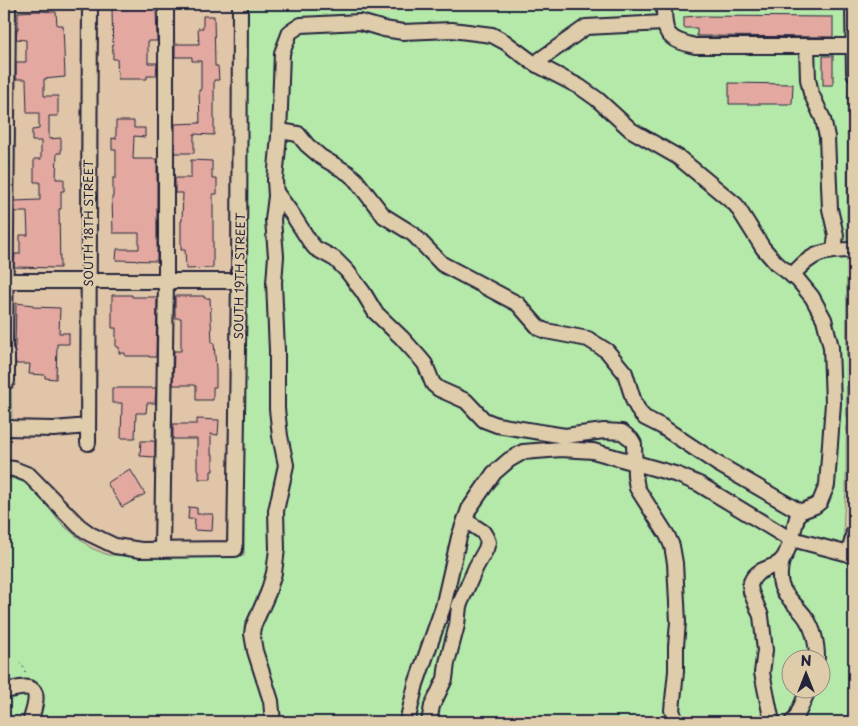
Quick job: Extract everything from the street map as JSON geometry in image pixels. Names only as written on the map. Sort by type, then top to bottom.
[{"type":"street","points":[[5,382],[7,355],[5,348],[5,281],[8,4]]},
{"type":"street","name":"SOUTH 18TH STREET","points":[[88,443],[90,4]]},
{"type":"street","points":[[4,468],[14,468],[29,475],[79,526],[104,541],[129,549],[162,550],[166,280],[166,4]]},
{"type":"street","name":"SOUTH 19TH STREET","points":[[162,550],[235,549],[239,281],[240,4]]},
{"type":"street","points":[[664,4],[666,32],[676,42],[695,46],[854,46]]},
{"type":"street","points":[[854,4],[854,73]]},
{"type":"street","points":[[273,722],[270,701],[254,651],[252,634],[274,573],[277,549],[276,511],[286,465],[277,409],[277,341],[274,283],[276,256],[273,220],[276,192],[275,171],[280,131],[282,53],[290,32],[301,25],[360,22],[384,30],[403,32],[452,30],[492,35],[537,65],[580,87],[597,99],[631,130],[678,157],[710,186],[731,200],[741,212],[763,248],[806,288],[819,307],[828,331],[832,360],[833,403],[827,485],[820,502],[811,509],[799,511],[718,464],[646,418],[640,413],[634,402],[625,373],[606,351],[588,339],[539,328],[518,304],[442,264],[413,234],[384,216],[355,179],[348,173],[321,157],[298,134],[280,131]]},
{"type":"street","points":[[537,65],[541,59],[586,27],[664,23]]},
{"type":"street","points":[[807,47],[808,79],[811,93],[823,119],[827,138],[830,208],[836,235],[834,250]]},
{"type":"street","points":[[276,192],[315,248],[340,263],[363,292],[374,312],[420,358],[433,384],[466,401],[484,420],[497,425],[565,436],[604,431],[622,432],[634,444],[637,488],[667,535],[672,546],[675,563],[678,622],[672,710],[676,722]]},
{"type":"street","points":[[792,276],[810,257],[834,250],[854,250]]},
{"type":"street","points":[[5,281],[239,281]]},
{"type":"street","points":[[4,428],[54,429],[88,426]]},
{"type":"street","points":[[407,722],[416,684],[443,607],[459,537],[469,509],[494,473],[509,460],[523,452],[593,450],[678,476],[699,484],[791,539],[852,556],[854,532]]},
{"type":"street","points":[[799,511],[791,539],[782,560],[779,579],[783,590],[812,629],[816,648]]},
{"type":"street","points":[[428,722],[432,706],[445,679],[447,663],[458,625],[459,606],[488,542],[483,532],[465,520]]},
{"type":"street","points":[[772,722],[763,678],[765,650],[761,616],[750,585],[755,575],[782,560]]},
{"type":"street","points":[[4,690],[28,687],[34,690],[36,704],[32,722]]},
{"type":"street","points":[[792,722],[796,718],[805,698]]},
{"type":"path","points":[[20,663],[26,672],[28,687]]},
{"type":"green space","points":[[245,4],[846,4],[848,15],[846,492],[844,537],[849,553],[854,560],[854,722],[4,722],[4,478],[15,479],[28,484],[64,526],[91,548],[108,555],[244,556]]},
{"type":"green space","points":[[11,388],[12,423],[4,423],[4,390]]},
{"type":"building","points":[[112,8],[156,8],[157,41],[148,41],[148,63],[157,63],[156,76],[147,76],[147,79],[118,79],[117,59],[113,59]]},
{"type":"building","points":[[18,12],[56,12],[57,25],[63,25],[65,77],[44,79],[44,96],[58,96],[58,116],[49,116],[49,139],[61,138],[61,153],[57,153],[56,179],[64,179],[64,191],[61,191],[61,209],[59,209],[60,268],[14,267],[15,254],[20,254],[20,235],[28,235],[27,212],[15,212],[15,201],[40,200],[40,182],[34,182],[34,159],[41,159],[41,141],[32,141],[32,130],[39,129],[39,113],[27,113],[26,79],[16,79],[16,62],[26,62],[26,40],[16,39]]},
{"type":"building","points":[[203,16],[214,16],[215,66],[218,66],[219,80],[214,80],[214,135],[194,134],[194,153],[175,153],[175,124],[200,123],[199,90],[201,90],[201,61],[192,61],[192,57],[175,57],[175,44],[199,44],[198,28],[203,28]]},
{"type":"building","points":[[684,17],[833,17],[833,37],[697,36],[697,28],[684,28]]},
{"type":"building","points":[[823,56],[833,56],[833,85],[823,85]]},
{"type":"building","points":[[729,83],[793,84],[792,104],[729,104]]},
{"type":"building","points":[[116,121],[134,121],[134,128],[145,128],[145,137],[134,136],[133,159],[157,159],[157,261],[116,260],[117,249],[139,249],[139,233],[113,233],[112,197],[113,178],[116,178],[116,150],[112,150],[112,138],[116,139]]},
{"type":"building","points":[[191,160],[212,161],[212,179],[217,179],[217,194],[213,194],[213,268],[186,269],[185,250],[181,250],[183,193],[175,193],[175,178],[191,178]]},
{"type":"building","points":[[112,295],[157,297],[156,357],[125,356],[125,353],[119,353],[119,347],[116,347],[116,328],[112,328]]},
{"type":"building","points":[[175,296],[204,296],[204,298],[210,298],[212,343],[214,343],[216,369],[216,387],[213,387],[213,400],[196,400],[196,386],[194,385],[173,385],[174,351],[181,351],[181,318],[175,318]]},
{"type":"building","points":[[16,303],[33,305],[33,307],[60,308],[59,333],[69,333],[69,344],[57,344],[56,379],[45,378],[45,375],[29,374],[30,364],[16,364],[14,347]]},
{"type":"building","points":[[112,388],[156,388],[155,403],[147,403],[146,413],[136,413],[135,438],[121,438],[122,403],[112,403]]},
{"type":"building","points":[[197,419],[219,420],[218,435],[211,434],[213,471],[211,471],[211,479],[199,479],[199,470],[197,470],[197,439],[173,439],[173,424],[197,424]]},
{"type":"building","points":[[141,441],[155,441],[155,457],[140,456]]},
{"type":"building","points":[[130,469],[145,494],[122,507],[107,483]]},
{"type":"building","points":[[189,507],[197,508],[197,514],[213,514],[212,531],[194,530],[195,519],[188,519]]}]
